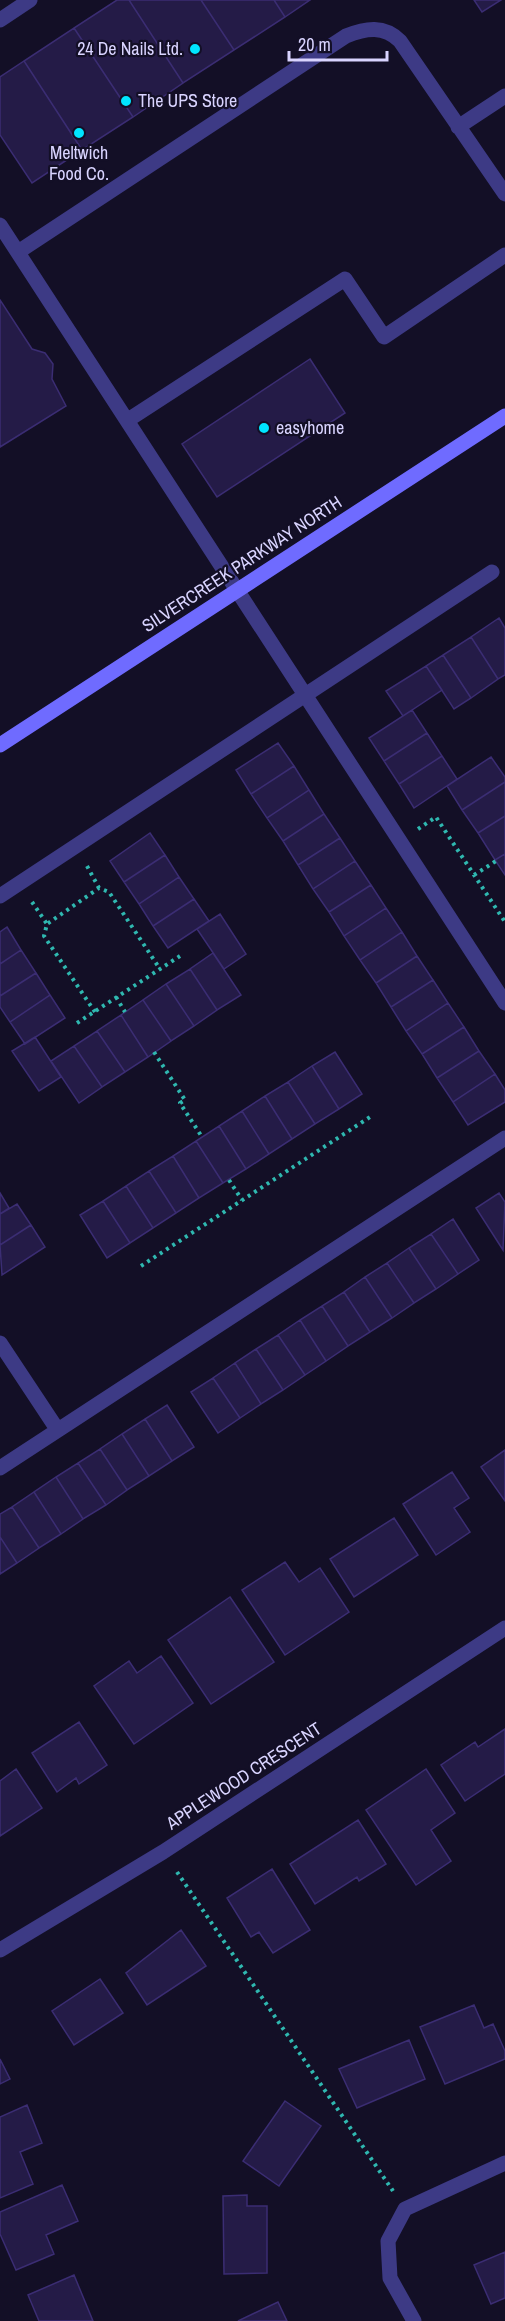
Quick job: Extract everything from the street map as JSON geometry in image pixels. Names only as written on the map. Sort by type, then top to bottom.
[{"type":"main road","name":"SILVERCREEK PARKWAY NORTH","points":[[0,745],[505,416]]},
{"type":"street","points":[[0,20],[30,0]]},
{"type":"street","points":[[18,252],[346,36],[361,30],[376,28],[392,33],[400,41],[505,194]]},
{"type":"street","points":[[458,127],[505,96]]},
{"type":"street","points":[[0,225],[505,1003]]},
{"type":"street","points":[[128,420],[345,279],[384,337],[505,255]]},
{"type":"street","points":[[0,896],[492,572]]},
{"type":"street","points":[[0,1468],[505,1138]]},
{"type":"street","points":[[0,1343],[57,1429]]},
{"type":"street","name":"APPLEWOOD CRESCENT","points":[[0,1950],[163,1852],[505,1628]]},
{"type":"street","points":[[414,2321],[390,2278],[388,2241],[405,2209],[505,2163]]},
{"type":"path","points":[[399,841],[436,817],[505,922]]},
{"type":"path","points":[[474,875],[496,861]]},
{"type":"path","points":[[95,1012],[44,936],[47,924],[99,888],[109,892],[160,969]]},
{"type":"path","points":[[77,1023],[180,956]]},
{"type":"path","points":[[116,998],[125,1012]]},
{"type":"path","points":[[154,1052],[185,1100],[180,1103],[202,1137]]},
{"type":"path","points":[[141,1266],[190,1238],[242,1200],[341,1140],[370,1118]]},
{"type":"path","points":[[229,1180],[242,1200]]},
{"type":"path","points":[[265,1186],[268,1191]]},
{"type":"path","points":[[163,1852],[405,2209]]},
{"type":"building","points":[[117,0],[129,0],[183,83],[133,117],[74,28]]},
{"type":"building","points":[[129,0],[201,0],[234,50],[183,83]]},
{"type":"building","points":[[201,0],[274,0],[285,17],[234,50]]},
{"type":"building","points":[[274,0],[310,0],[285,17]]},
{"type":"building","points":[[474,0],[501,0],[482,12]]},
{"type":"building","points":[[74,28],[133,117],[82,150],[24,61]]},
{"type":"building","points":[[24,61],[82,150],[32,183],[0,135],[0,77]]},
{"type":"building","points":[[0,300],[32,349],[45,353],[53,364],[52,379],[66,406],[0,447]]},
{"type":"building","name":"easyhome","points":[[310,359],[345,413],[217,497],[182,444]]},
{"type":"building","points":[[499,618],[505,628],[505,675],[498,679],[471,637]]},
{"type":"building","points":[[471,637],[498,679],[471,698],[443,655]]},
{"type":"building","points":[[443,655],[471,698],[454,709],[426,666]]},
{"type":"building","points":[[426,666],[442,690],[403,716],[386,691]]},
{"type":"building","points":[[412,710],[427,733],[384,761],[369,738]]},
{"type":"building","points":[[427,733],[442,756],[399,784],[384,761]]},
{"type":"building","points":[[278,743],[294,766],[251,794],[236,770]]},
{"type":"building","points":[[442,756],[457,779],[414,808],[399,784]]},
{"type":"building","points":[[491,757],[505,777],[505,782],[462,810],[447,786]]},
{"type":"building","points":[[294,766],[309,790],[267,818],[251,794]]},
{"type":"building","points":[[505,782],[505,816],[478,833],[462,810]]},
{"type":"building","points":[[309,790],[324,814],[283,841],[267,818]]},
{"type":"building","points":[[324,814],[340,838],[298,865],[283,841]]},
{"type":"building","points":[[505,816],[505,854],[495,860],[478,833]]},
{"type":"building","points":[[150,833],[165,855],[124,882],[110,861]]},
{"type":"building","points":[[340,838],[355,861],[313,889],[298,865]]},
{"type":"building","points":[[505,854],[505,875],[495,860]]},
{"type":"building","points":[[165,855],[179,877],[139,904],[124,882]]},
{"type":"building","points":[[355,861],[371,885],[329,912],[313,889]]},
{"type":"building","points":[[179,877],[194,899],[153,926],[139,904]]},
{"type":"building","points":[[371,885],[386,908],[344,936],[329,912]]},
{"type":"building","points":[[194,899],[209,921],[168,948],[153,926]]},
{"type":"building","points":[[386,908],[402,932],[360,960],[344,936]]},
{"type":"building","points":[[220,914],[246,954],[224,969],[197,929]]},
{"type":"building","points":[[7,927],[21,950],[0,964],[0,932]]},
{"type":"building","points":[[402,932],[417,956],[376,983],[360,960]]},
{"type":"building","points":[[21,950],[36,973],[0,996],[0,964]]},
{"type":"building","points":[[213,953],[241,995],[217,1010],[190,969]]},
{"type":"building","points":[[417,956],[433,980],[391,1007],[376,983]]},
{"type":"building","points":[[190,969],[217,1010],[194,1026],[166,984]]},
{"type":"building","points":[[36,973],[50,995],[10,1022],[0,1007],[0,996]]},
{"type":"building","points":[[433,980],[448,1003],[406,1031],[391,1007]]},
{"type":"building","points":[[166,984],[194,1026],[171,1041],[143,1000]]},
{"type":"building","points":[[50,995],[65,1018],[25,1044],[10,1022]]},
{"type":"building","points":[[143,1000],[171,1041],[148,1057],[121,1015]]},
{"type":"building","points":[[448,1003],[464,1027],[422,1054],[406,1031]]},
{"type":"building","points":[[121,1015],[148,1057],[125,1072],[97,1031]]},
{"type":"building","points":[[464,1027],[479,1051],[437,1078],[422,1054]]},
{"type":"building","points":[[97,1031],[125,1072],[102,1087],[74,1046]]},
{"type":"building","points":[[35,1037],[61,1077],[39,1091],[12,1051]]},
{"type":"building","points":[[74,1046],[102,1087],[79,1103],[51,1061]]},
{"type":"building","points":[[479,1051],[495,1074],[453,1102],[437,1078]]},
{"type":"building","points":[[335,1052],[362,1094],[339,1109],[312,1066]]},
{"type":"building","points":[[312,1066],[339,1109],[315,1124],[288,1082]]},
{"type":"building","points":[[495,1074],[505,1090],[505,1102],[468,1125],[453,1102]]},
{"type":"building","points":[[288,1082],[315,1124],[292,1139],[265,1096]]},
{"type":"building","points":[[265,1096],[292,1139],[269,1154],[242,1111]]},
{"type":"building","points":[[242,1111],[269,1154],[246,1169],[219,1126]]},
{"type":"building","points":[[219,1126],[246,1169],[223,1183],[196,1141]]},
{"type":"building","points":[[196,1141],[223,1183],[199,1198],[173,1156]]},
{"type":"building","points":[[173,1156],[199,1198],[176,1213],[149,1171]]},
{"type":"building","points":[[149,1171],[176,1213],[153,1228],[126,1186]]},
{"type":"building","points":[[126,1186],[153,1228],[130,1243],[103,1201]]},
{"type":"building","points":[[0,1193],[9,1208],[0,1214]]},
{"type":"building","points":[[499,1193],[505,1202],[503,1250],[476,1208]]},
{"type":"building","points":[[103,1201],[130,1243],[107,1258],[80,1215]]},
{"type":"building","points":[[17,1204],[31,1225],[0,1245],[0,1214]]},
{"type":"building","points":[[453,1219],[479,1260],[458,1274],[431,1234]]},
{"type":"building","points":[[31,1225],[45,1247],[2,1275],[0,1245]]},
{"type":"building","points":[[431,1234],[458,1274],[436,1289],[409,1248]]},
{"type":"building","points":[[409,1248],[436,1289],[414,1303],[387,1263]]},
{"type":"building","points":[[387,1263],[414,1303],[392,1318],[365,1277]]},
{"type":"building","points":[[365,1277],[392,1318],[370,1332],[344,1292]]},
{"type":"building","points":[[344,1292],[370,1332],[348,1346],[322,1306]]},
{"type":"building","points":[[322,1306],[348,1346],[326,1361],[300,1320]]},
{"type":"building","points":[[300,1320],[326,1361],[305,1375],[278,1335]]},
{"type":"building","points":[[278,1335],[305,1375],[283,1390],[256,1349]]},
{"type":"building","points":[[256,1349],[283,1390],[261,1404],[235,1363]]},
{"type":"building","points":[[235,1363],[261,1404],[240,1418],[213,1378]]},
{"type":"building","points":[[213,1378],[240,1418],[218,1433],[191,1392]]},
{"type":"building","points":[[167,1405],[194,1447],[172,1461],[145,1419]]},
{"type":"building","points":[[145,1419],[172,1461],[149,1476],[122,1434]]},
{"type":"building","points":[[122,1434],[149,1476],[127,1490],[100,1449]]},
{"type":"building","points":[[100,1449],[127,1490],[106,1505],[78,1463]]},
{"type":"building","points":[[505,1450],[505,1501],[481,1467]]},
{"type":"building","points":[[78,1463],[106,1505],[83,1519],[56,1477]]},
{"type":"building","points":[[452,1472],[469,1498],[454,1508],[470,1532],[436,1555],[403,1504]]},
{"type":"building","points":[[56,1477],[83,1519],[61,1534],[34,1492]]},
{"type":"building","points":[[34,1492],[61,1534],[39,1548],[12,1507]]},
{"type":"building","points":[[12,1507],[39,1548],[17,1563],[0,1537],[0,1514]]},
{"type":"building","points":[[394,1518],[418,1555],[354,1597],[330,1559]]},
{"type":"building","points":[[0,1537],[17,1563],[0,1574]]},
{"type":"building","points":[[285,1562],[299,1582],[320,1568],[349,1612],[285,1655],[242,1590]]},
{"type":"building","points":[[230,1597],[274,1662],[211,1704],[168,1640]]},
{"type":"building","points":[[161,1656],[193,1703],[134,1744],[94,1686],[129,1661],[137,1673]]},
{"type":"building","points":[[79,1722],[107,1765],[79,1784],[76,1778],[57,1792],[32,1753]]},
{"type":"building","points":[[505,1729],[505,1774],[465,1801],[441,1765],[475,1742],[478,1747]]},
{"type":"building","points":[[16,1769],[42,1808],[0,1836],[0,1781]]},
{"type":"building","points":[[426,1769],[455,1813],[431,1830],[451,1861],[416,1885],[366,1810]]},
{"type":"building","points":[[358,1820],[386,1864],[359,1881],[357,1877],[315,1904],[290,1864]]},
{"type":"building","points":[[272,1869],[310,1930],[273,1953],[259,1932],[251,1937],[227,1898]]},
{"type":"building","points":[[181,1930],[206,1966],[147,2005],[126,1973]]},
{"type":"building","points":[[100,1979],[123,2013],[74,2045],[52,2011]]},
{"type":"building","points":[[474,2005],[484,2028],[493,2024],[505,2051],[505,2059],[445,2084],[420,2027]]},
{"type":"building","points":[[409,2040],[425,2079],[357,2108],[339,2069]]},
{"type":"building","points":[[0,2059],[10,2079],[0,2084]]},
{"type":"building","points":[[285,2101],[321,2126],[279,2186],[243,2161]]},
{"type":"building","points":[[27,2105],[42,2143],[20,2152],[33,2184],[0,2198],[0,2117]]},
{"type":"building","points":[[62,2185],[78,2221],[46,2235],[54,2254],[16,2270],[0,2234],[0,2212]]},
{"type":"building","points":[[247,2195],[247,2206],[267,2206],[267,2273],[224,2274],[223,2196]]},
{"type":"building","points":[[505,2252],[505,2298],[491,2304],[474,2265]]},
{"type":"building","points":[[74,2275],[93,2321],[39,2321],[28,2295]]},
{"type":"building","points":[[278,2302],[287,2321],[238,2321]]},
{"type":"place","name":"24 De Nails Ltd.","points":[[195,49]]},
{"type":"place","name":"The UPS Store","points":[[126,101]]},
{"type":"place","name":"Meltwich Food Co.","points":[[79,133]]},
{"type":"place","name":"easyhome","points":[[264,428]]}]
